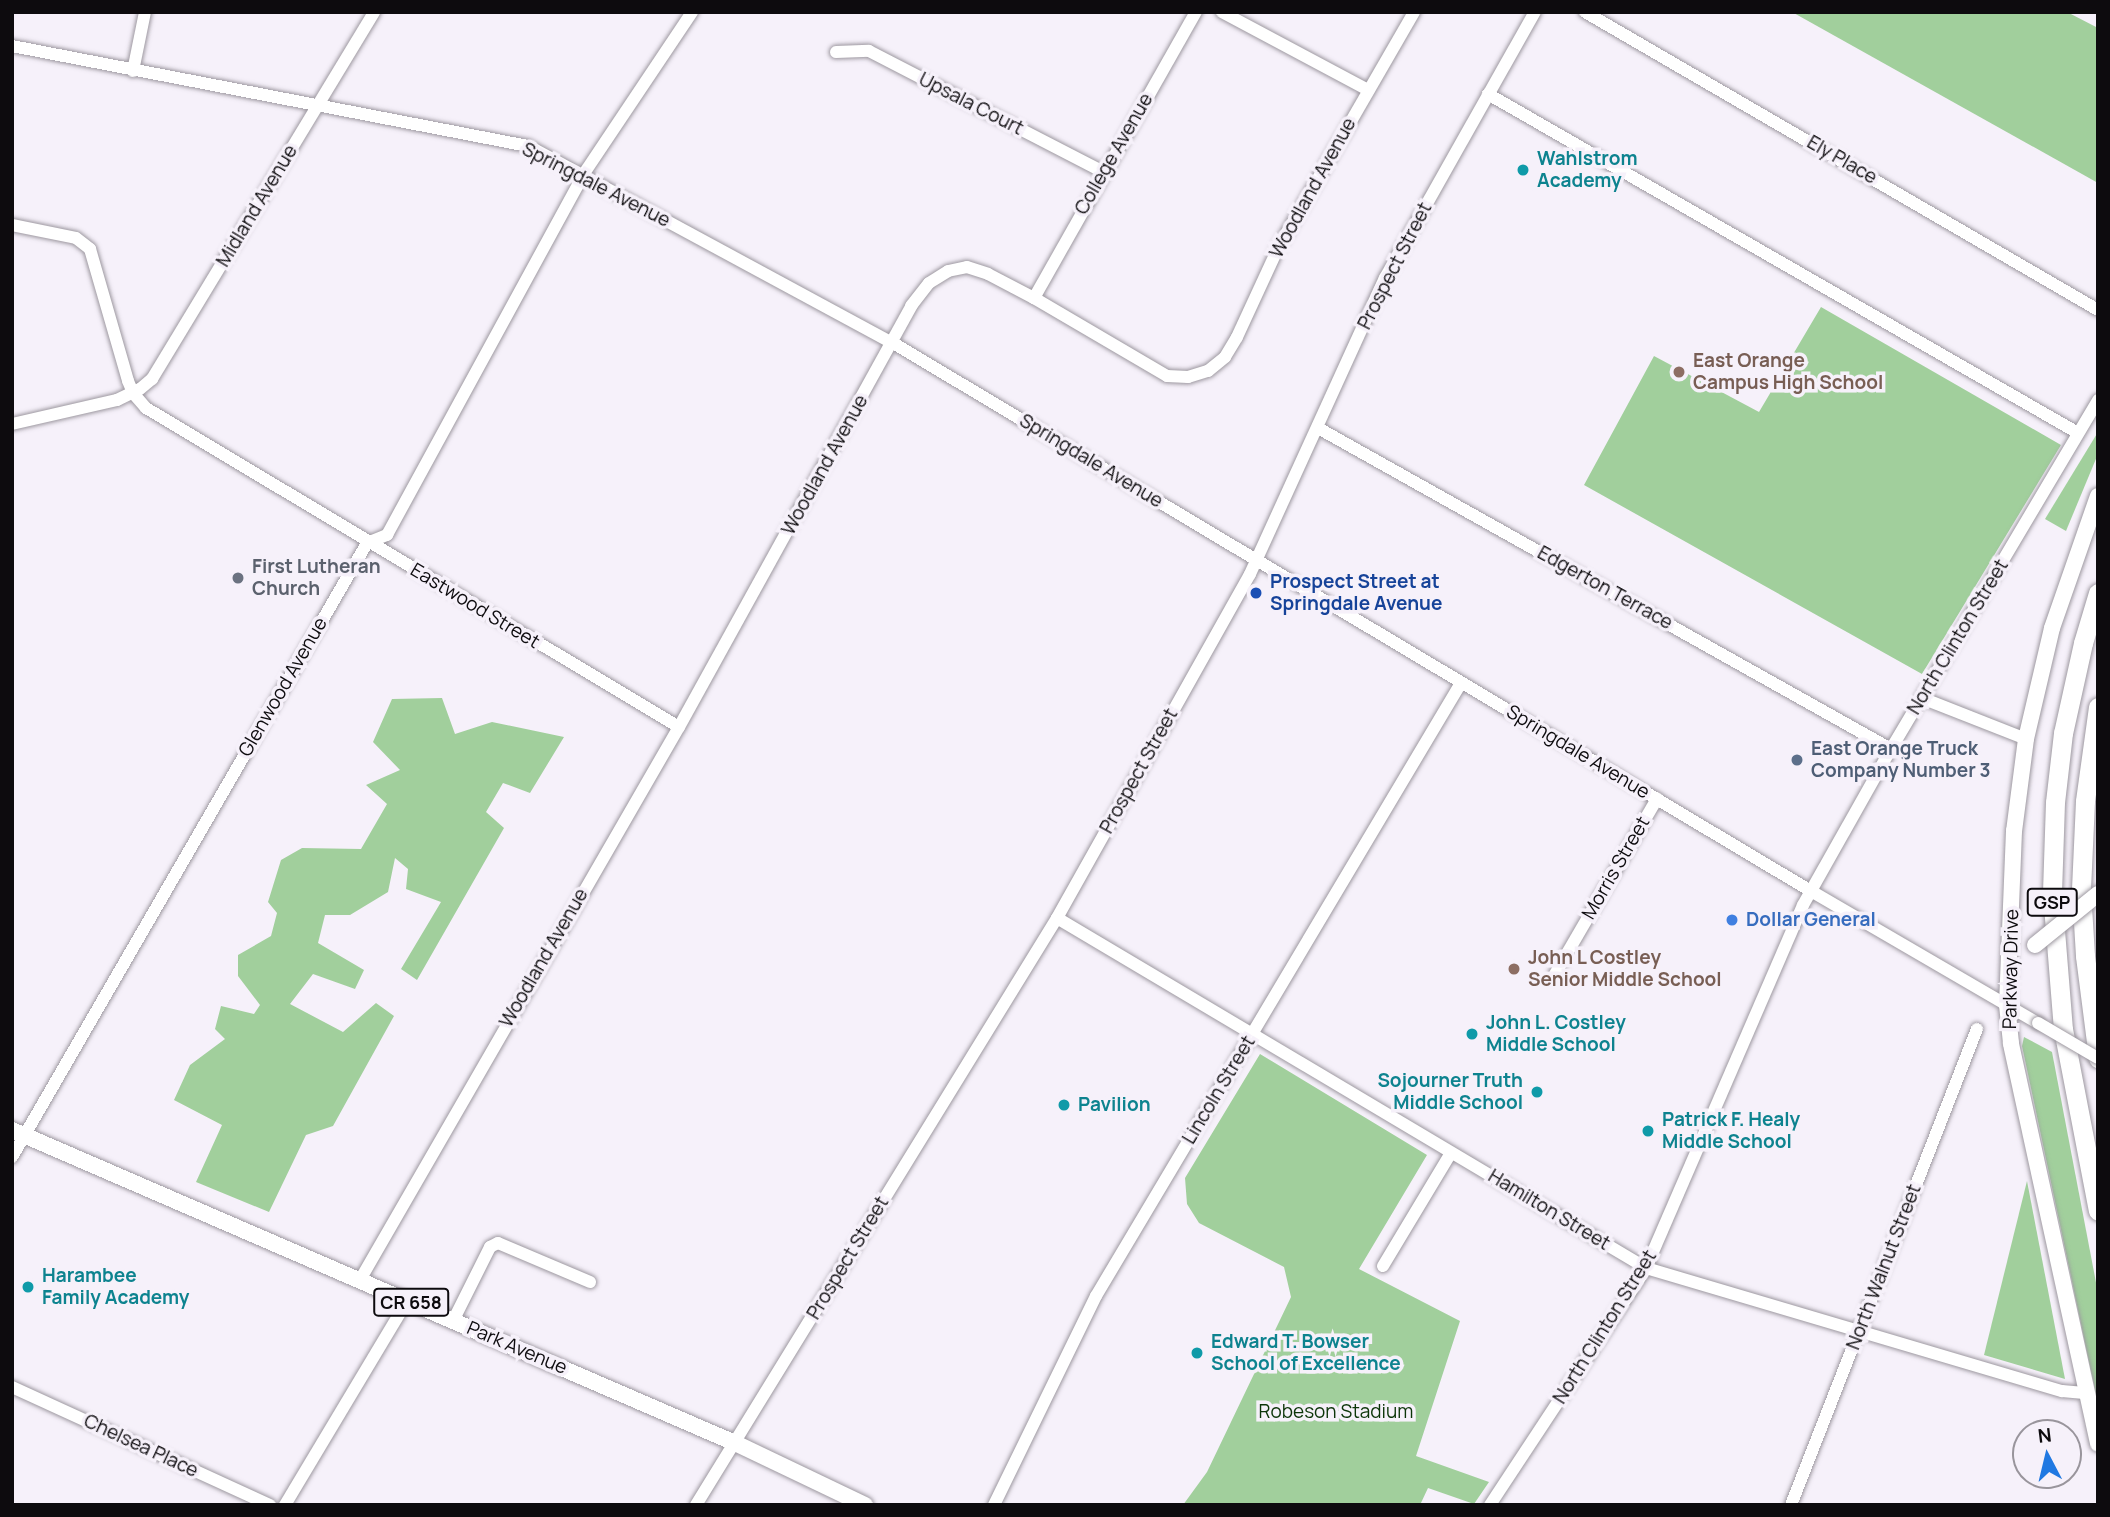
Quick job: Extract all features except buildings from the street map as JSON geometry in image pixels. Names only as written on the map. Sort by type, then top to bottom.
[{"type":"highway","name":"GSP","points":[[2098,593],[2083,643],[2063,733],[2055,802],[2052,881],[2060,1006],[2074,1096],[2098,1211]]},
{"type":"highway","name":"GSP","points":[[2098,707],[2085,801],[2081,890],[2086,967],[2098,1058]]},
{"type":"main road","name":"Parkway Drive","points":[[2098,496],[2052,628],[2026,740],[2015,820],[2007,1005],[2014,1059],[2098,1444]]},
{"type":"main road","points":[[2012,914],[2018,941],[2024,947],[2035,945],[2098,894]]},
{"type":"main road","name":"Park Avenue","points":[[18,1132],[735,1443],[864,1505]]},
{"type":"street","points":[[133,71],[145,12]]},
{"type":"street","name":"Midland Avenue","points":[[133,393],[146,385],[156,372],[374,12]]},
{"type":"street","name":"Glenwood Avenue","points":[[12,1157],[18,1132],[367,543],[387,535],[583,175],[692,12]]},
{"type":"street","name":"College Avenue","points":[[1034,298],[1196,12]]},
{"type":"street","points":[[1222,12],[1368,90]]},
{"type":"street","name":"Woodland Avenue","points":[[360,1279],[679,727],[911,306],[929,283],[948,271],[967,267],[988,274],[1034,298],[1167,376],[1188,377],[1208,371],[1225,357],[1237,337],[1279,246],[1414,12]]},
{"type":"street","name":"Prospect Street","points":[[696,1505],[1057,918],[1257,561],[1385,278],[1535,12]]},
{"type":"street","name":"Ely Place","points":[[1585,12],[2098,310]]},
{"type":"street","name":"Springdale Avenue","points":[[12,46],[528,146],[893,343],[1811,891],[2098,1058]]},
{"type":"street","name":"Upsala Court","points":[[836,52],[869,51],[1103,172]]},
{"type":"street","points":[[1488,94],[2078,433]]},
{"type":"street","points":[[12,225],[76,238],[90,248],[133,393],[109,402],[12,424]]},
{"type":"street","name":"Eastwood Street","points":[[133,393],[146,408],[367,543],[679,727]]},
{"type":"street","name":"North Clinton Street","points":[[1490,1505],[1646,1268],[1811,891],[1891,749],[2098,400]]},
{"type":"street","name":"Edgerton Terrace","points":[[1318,428],[1891,749]]},
{"type":"street","name":"Lincoln Street","points":[[994,1505],[1096,1296],[1461,683]]},
{"type":"street","points":[[1922,698],[2026,740]]},
{"type":"street","name":"Morris Street","points":[[1555,974],[1657,799]]},
{"type":"street","name":"Hamilton Street","points":[[1057,918],[1646,1268],[2062,1391],[2087,1393]]},
{"type":"street","name":"North Walnut Street","points":[[1791,1505],[1976,1029]]},
{"type":"street","points":[[1383,1266],[1451,1153]]},
{"type":"street","points":[[453,1321],[490,1247],[498,1243],[590,1282]]},
{"type":"street","points":[[285,1505],[407,1301]]},
{"type":"street","name":"Chelsea Place","points":[[12,1387],[270,1505]]},
{"type":"green space","points":[[1792,12],[2067,12],[2098,28],[2098,183]]},
{"type":"green space","points":[[1821,307],[2061,445],[1922,674],[1584,485],[1654,356],[1759,412]]},
{"type":"green space","points":[[2098,432],[2098,454],[2066,531],[2045,519]]},
{"type":"green space","points":[[442,698],[455,734],[492,722],[564,737],[530,793],[503,783],[486,812],[504,828],[417,980],[401,969],[441,902],[406,889],[408,869],[395,858],[388,892],[350,915],[325,915],[318,943],[364,970],[355,989],[313,974],[290,1004],[343,1032],[376,1003],[394,1016],[333,1126],[306,1135],[269,1212],[196,1182],[222,1125],[174,1100],[190,1065],[225,1039],[215,1029],[221,1006],[254,1014],[260,1005],[238,976],[238,955],[271,936],[277,913],[268,902],[281,860],[302,848],[361,849],[387,804],[366,785],[400,770],[373,742],[392,699]]},
{"type":"green space","points":[[2024,1037],[2052,1052],[2098,1293],[2098,1404],[2022,1046]]},
{"type":"green space","name":"Robeson Stadium","points":[[1260,1054],[1427,1155],[1359,1269],[1460,1321],[1416,1456],[1489,1482],[1474,1504],[1428,1488],[1420,1505],[1183,1505],[1207,1472],[1291,1297],[1284,1267],[1199,1223],[1187,1204],[1185,1178]]},
{"type":"green space","points":[[2027,1181],[2065,1379],[1984,1355]]},
{"type":"place","name":"Wahlstrom Academy","points":[[1523,170]]},
{"type":"place","name":"East Orange Campus High School","points":[[1679,372]]},
{"type":"place","name":"First Lutheran Church","points":[[238,578]]},
{"type":"place","name":"Prospect Street at Springdale Avenue","points":[[1256,593]]},
{"type":"place","name":"East Orange Truck Company Number 3","points":[[1797,760]]},
{"type":"place","name":"Dollar General","points":[[1732,920]]},
{"type":"place","name":"John L Costley Senior Middle School","points":[[1514,969]]},
{"type":"place","name":"John L. Costley Middle School","points":[[1472,1034]]},
{"type":"place","name":"Sojourner Truth Middle School","points":[[1537,1092]]},
{"type":"place","name":"Pavilion","points":[[1064,1105]]},
{"type":"place","name":"Patrick F. Healy Middle School","points":[[1648,1131]]},
{"type":"place","name":"Harambee Family Academy","points":[[28,1287]]},
{"type":"place","name":"Edward T. Bowser School of Excellence","points":[[1197,1353]]}]
